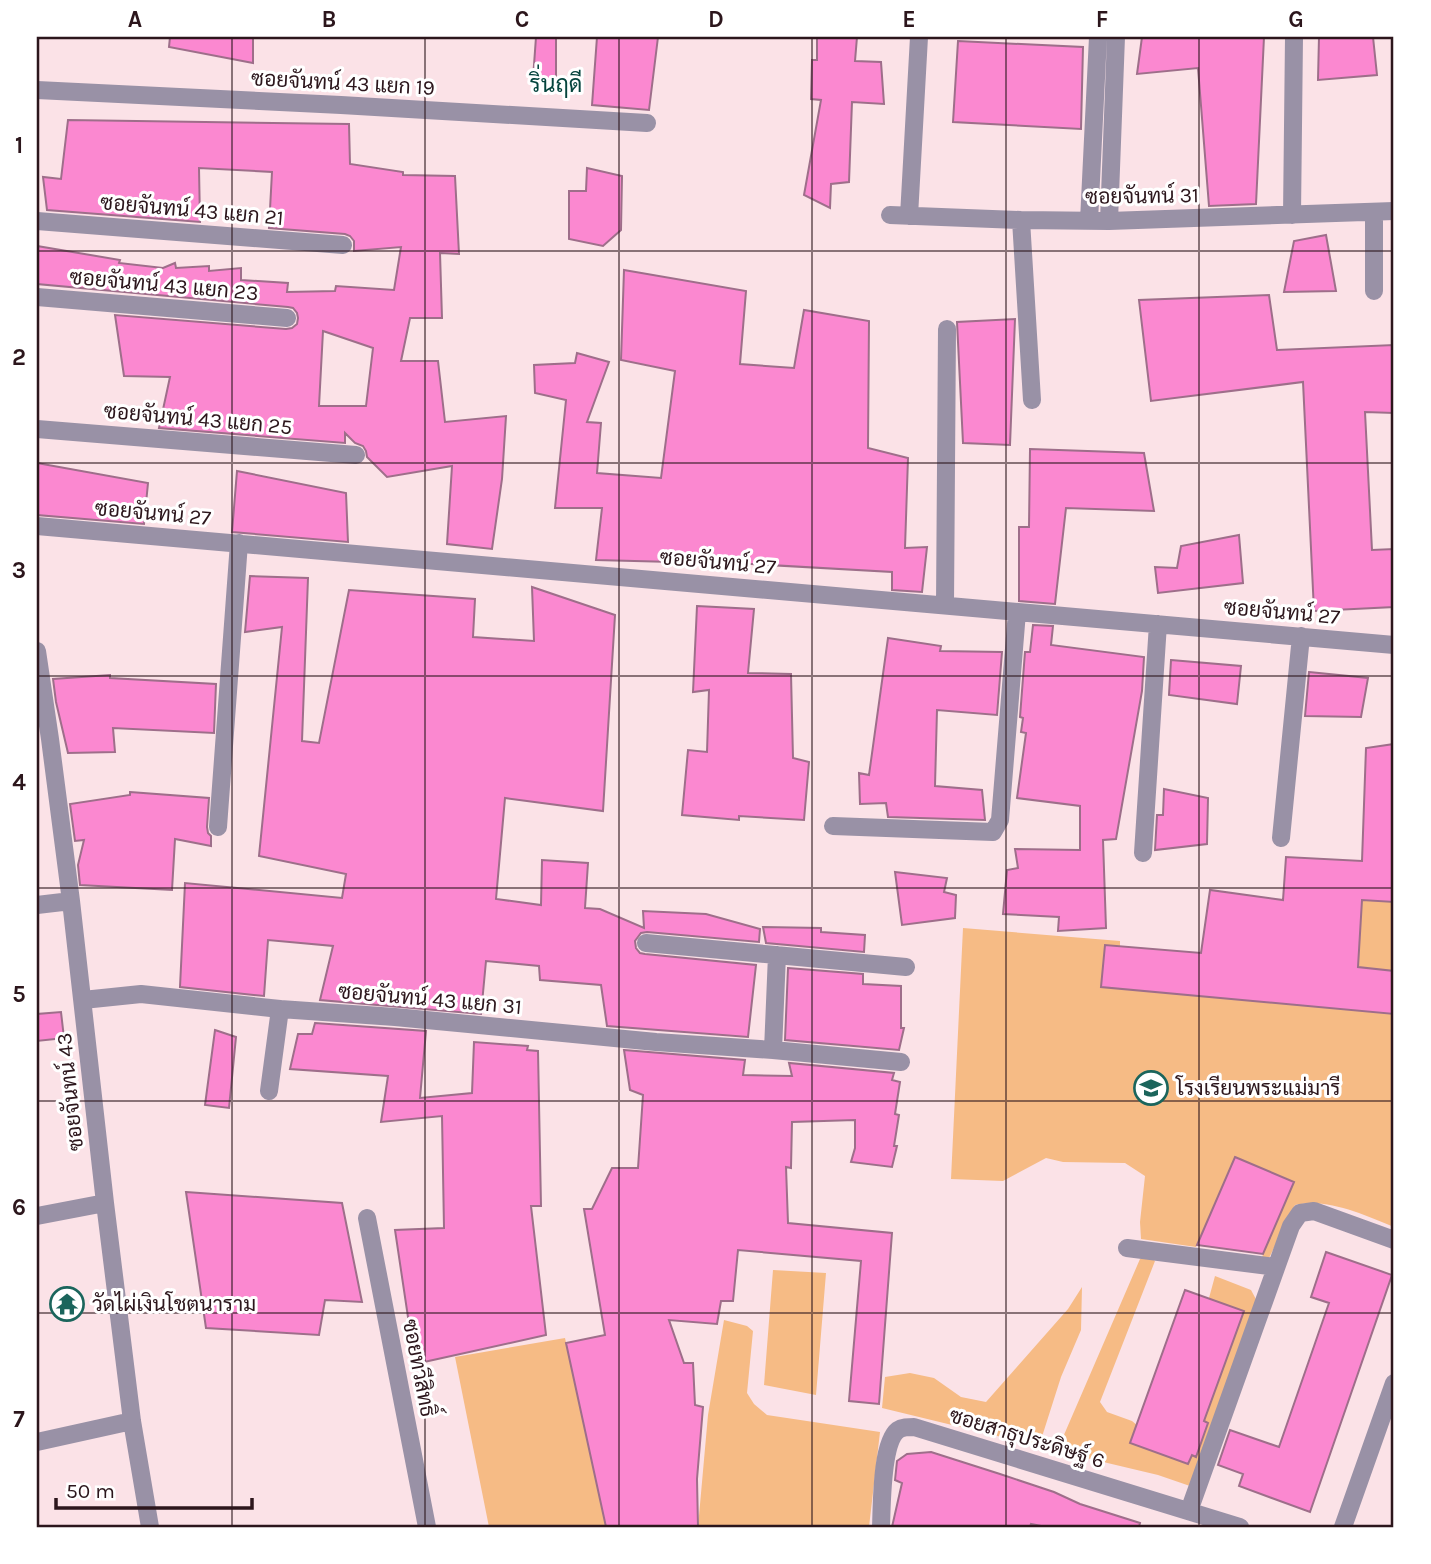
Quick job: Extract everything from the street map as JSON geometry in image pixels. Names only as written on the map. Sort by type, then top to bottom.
[{"type":"street","points":[[909,216],[919,37]]},
{"type":"street","points":[[1089,221],[1098,37]]},
{"type":"street","points":[[1109,221],[1116,37]]},
{"type":"street","points":[[1292,215],[1294,37]]},
{"type":"street","name":"ซอยจันทน์ 43 แยก 19","points":[[37,90],[646,123]]},
{"type":"street","name":"ซอยจันทน์ 31","points":[[890,215],[1109,221],[1394,211]]},
{"type":"street","points":[[1374,213],[1374,291]]},
{"type":"street","name":"ซอยจันทน์ 43 แยก 21","points":[[37,220],[343,245]]},
{"type":"street","points":[[1021,220],[1032,400]]},
{"type":"street","name":"ซอยจันทน์ 43 แยก 23","points":[[37,297],[287,318]]},
{"type":"street","points":[[946,605],[947,329]]},
{"type":"street","name":"ซอยจันทน์ 43 แยก 25","points":[[37,429],[356,454]]},
{"type":"street","name":"ซอยจันทน์ 27","points":[[37,526],[1394,645]]},
{"type":"street","points":[[218,827],[239,543]]},
{"type":"street","points":[[832,826],[992,832],[1000,820],[1017,612]]},
{"type":"street","points":[[1143,853],[1158,624]]},
{"type":"street","points":[[1281,838],[1301,636]]},
{"type":"street","name":"ซอยจันทน์ 43","points":[[37,651],[43,739],[71,901],[104,1203],[132,1422],[150,1527]]},
{"type":"street","points":[[37,905],[71,901]]},
{"type":"street","points":[[646,943],[906,967]]},
{"type":"street","points":[[773,1049],[777,955]]},
{"type":"street","name":"ซอยจันทน์ 43 แยก 31","points":[[83,1000],[141,994],[279,1009],[901,1062]]},
{"type":"street","points":[[269,1091],[279,1009]]},
{"type":"street","points":[[37,1216],[104,1203]]},
{"type":"street","points":[[1189,1511],[1291,1226],[1300,1213],[1314,1211],[1394,1240]]},
{"type":"street","name":"ซอยทวีสิทธิ์","points":[[367,1218],[427,1527]]},
{"type":"street","points":[[1127,1248],[1276,1267]]},
{"type":"street","points":[[1343,1527],[1394,1383]]},
{"type":"street","points":[[37,1442],[132,1422]]},
{"type":"street","name":"ซอยสาธุประดิษฐ์ 6","points":[[881,1527],[885,1458],[889,1444],[900,1428],[914,1427],[1240,1527]]},
{"type":"shaded area","points":[[1296,878],[1394,888],[1394,980],[1275,970]]},
{"type":"shaded area","points":[[963,928],[1120,941],[1120,980],[1394,1012],[1394,1227],[1333,1206],[1307,1203],[1295,1205],[1269,1258],[1262,1257],[1293,1183],[1235,1158],[1196,1247],[1141,1239],[1145,1176],[1125,1163],[1063,1162],[1046,1158],[1003,1181],[951,1179]]},
{"type":"shaded area","points":[[1149,1257],[1155,1261],[1100,1402],[1107,1412],[1132,1421],[1144,1431],[1155,1425],[1209,1298],[1215,1276],[1251,1290],[1258,1303],[1190,1486],[1158,1475],[1057,1451],[1140,1259]]},
{"type":"shaded area","points":[[773,1270],[826,1273],[816,1395],[764,1385]]},
{"type":"shaded area","points":[[1082,1287],[1081,1330],[1061,1377],[1039,1446],[882,1408],[885,1377],[910,1373],[934,1378],[961,1397],[986,1402],[1068,1309]]},
{"type":"shaded area","points":[[724,1320],[747,1326],[753,1331],[747,1393],[754,1404],[767,1415],[880,1432],[869,1527],[698,1527],[708,1415]]},
{"type":"shaded area","points":[[565,1338],[606,1527],[489,1527],[455,1357]]},
{"type":"building","points":[[170,37],[253,37],[253,63],[169,47]]},
{"type":"building","points":[[536,37],[556,37],[556,84],[533,79]]},
{"type":"building","points":[[597,37],[658,37],[649,110],[592,105]]},
{"type":"building","points":[[817,37],[857,37],[855,61],[881,62],[884,104],[852,102],[849,182],[831,184],[830,208],[804,195],[821,100],[811,99],[812,60],[817,60]]},
{"type":"building","points":[[1142,37],[1264,37],[1256,204],[1209,206],[1198,68],[1137,74]]},
{"type":"building","points":[[1319,37],[1373,37],[1377,75],[1318,80]]},
{"type":"building","points":[[958,41],[1083,47],[1081,129],[953,122]]},
{"type":"building","points":[[68,120],[349,124],[350,164],[403,172],[403,175],[455,176],[459,254],[440,253],[442,318],[410,318],[401,361],[438,361],[445,422],[506,416],[502,479],[492,549],[447,544],[452,466],[387,477],[367,457],[363,446],[355,443],[345,433],[345,443],[159,428],[170,377],[124,376],[115,315],[286,329],[297,324],[297,313],[293,308],[37,284],[37,246],[120,260],[119,263],[163,268],[175,263],[176,268],[209,266],[209,271],[241,268],[241,280],[288,283],[287,292],[335,291],[336,286],[394,290],[401,247],[354,251],[354,241],[345,234],[269,228],[272,172],[199,168],[200,222],[47,210],[43,177],[61,179]],"holes":[[[323,331],[373,348],[366,406],[319,406]]]},
{"type":"building","points":[[587,168],[622,176],[621,230],[603,246],[569,239],[569,191],[586,191]]},
{"type":"building","points":[[1326,235],[1336,291],[1284,292],[1294,241]]},
{"type":"building","points":[[624,270],[746,291],[740,364],[794,368],[804,310],[869,321],[868,448],[908,458],[905,548],[927,547],[922,592],[892,590],[892,572],[751,564],[596,560],[602,508],[555,508],[566,400],[535,393],[534,365],[575,363],[577,353],[609,362],[587,422],[601,423],[597,473],[661,478],[675,371],[621,360]]},
{"type":"building","points":[[1269,295],[1277,350],[1394,345],[1394,413],[1365,412],[1372,550],[1394,549],[1394,607],[1314,611],[1303,382],[1151,401],[1139,300]]},
{"type":"building","points":[[1015,319],[1010,445],[963,443],[957,322]]},
{"type":"building","points":[[1030,449],[1144,453],[1154,511],[1066,508],[1055,604],[1019,601],[1019,527],[1029,527]]},
{"type":"building","points":[[37,463],[148,483],[144,524],[37,515]]},
{"type":"building","points":[[237,471],[346,493],[348,542],[232,532]]},
{"type":"building","points":[[1239,535],[1243,583],[1158,593],[1155,567],[1177,568],[1181,546]]},
{"type":"building","points":[[250,576],[308,578],[302,741],[319,743],[349,590],[475,599],[473,637],[534,641],[532,587],[615,615],[603,811],[505,798],[496,899],[541,905],[542,860],[588,863],[585,908],[600,909],[644,928],[643,911],[706,914],[760,929],[759,942],[647,932],[641,933],[635,941],[636,948],[645,954],[756,965],[748,1037],[607,1026],[601,985],[540,980],[539,966],[486,961],[481,1014],[320,1000],[333,946],[268,940],[264,996],[180,987],[185,883],[342,898],[346,874],[259,856],[282,627],[245,632]]},
{"type":"building","points":[[697,606],[754,609],[748,673],[791,674],[793,758],[809,762],[804,820],[739,816],[739,820],[682,815],[688,750],[707,752],[709,690],[693,692]]},
{"type":"building","points":[[1033,625],[1053,626],[1051,645],[1144,657],[1142,691],[1116,839],[1103,840],[1106,928],[1058,931],[1059,917],[1003,914],[1007,870],[1018,868],[1015,849],[1080,850],[1080,806],[1017,798],[1026,733],[1021,732],[1023,718],[1020,717],[1025,652],[1030,652]]},
{"type":"building","points":[[888,638],[941,646],[940,651],[1002,652],[997,715],[937,710],[935,786],[982,790],[985,820],[888,817],[886,803],[860,804],[859,773],[869,775]]},
{"type":"building","points":[[1171,660],[1241,666],[1237,704],[1169,695]]},
{"type":"building","points":[[1309,672],[1368,678],[1361,717],[1305,716]]},
{"type":"building","points":[[110,675],[110,678],[216,684],[214,733],[113,728],[115,752],[68,753],[53,679]]},
{"type":"building","points":[[1394,744],[1394,902],[1362,900],[1358,967],[1394,971],[1394,1014],[1101,987],[1105,945],[1201,953],[1210,890],[1283,900],[1286,857],[1362,861],[1366,748]]},
{"type":"building","points":[[1164,789],[1208,798],[1207,844],[1155,850],[1157,815],[1163,815]]},
{"type":"building","points":[[130,792],[209,798],[207,827],[211,846],[175,839],[172,890],[80,885],[78,865],[84,840],[75,841],[70,804],[130,795]]},
{"type":"building","points":[[895,872],[947,878],[944,892],[956,895],[955,918],[902,925]]},
{"type":"building","points":[[763,927],[821,928],[821,932],[865,935],[864,952],[766,943]]},
{"type":"building","points":[[788,968],[863,974],[863,984],[901,986],[901,1028],[904,1028],[899,1050],[785,1040]]},
{"type":"building","points":[[61,1012],[64,1038],[37,1041],[37,1014]]},
{"type":"building","points":[[315,1023],[426,1031],[420,1098],[472,1093],[474,1042],[528,1046],[527,1050],[538,1051],[541,1206],[531,1206],[546,1335],[415,1364],[395,1230],[444,1228],[442,1116],[381,1122],[388,1076],[290,1069],[298,1034],[312,1034]]},
{"type":"building","points":[[215,1030],[236,1037],[229,1108],[205,1105]]},
{"type":"building","points":[[624,1050],[745,1060],[743,1075],[792,1076],[789,1063],[894,1073],[892,1080],[900,1082],[895,1114],[899,1115],[894,1146],[897,1146],[892,1167],[851,1162],[855,1148],[855,1120],[792,1122],[791,1168],[786,1167],[788,1223],[892,1233],[879,1404],[849,1401],[861,1261],[738,1250],[733,1301],[721,1301],[717,1324],[669,1320],[684,1363],[693,1363],[695,1405],[703,1407],[697,1479],[698,1527],[606,1527],[566,1343],[605,1335],[584,1209],[592,1209],[612,1168],[638,1168],[643,1095],[630,1090]]},
{"type":"building","points":[[1235,1157],[1294,1182],[1263,1254],[1197,1245]]},
{"type":"building","points":[[186,1192],[342,1203],[362,1302],[325,1300],[319,1335],[206,1328]]},
{"type":"building","points":[[1326,1252],[1392,1275],[1310,1512],[1239,1486],[1243,1474],[1218,1465],[1230,1430],[1279,1447],[1329,1303],[1311,1297]]},
{"type":"building","points":[[1185,1290],[1244,1311],[1204,1421],[1208,1423],[1196,1457],[1192,1455],[1188,1464],[1130,1443]]},
{"type":"building","points":[[931,1452],[1140,1523],[1139,1527],[1046,1527],[1031,1524],[1030,1527],[892,1527],[902,1483],[895,1480],[897,1461],[907,1454]]},
{"type":"place","name":"โรงเรียนพระแม่มารี","points":[[1151,1088]]},
{"type":"place","name":"วัดไผ่เงินโชตนาราม","points":[[67,1304]]},
{"type":"district","name":"ริ่นฤดี","points":[[556,84]]}]
